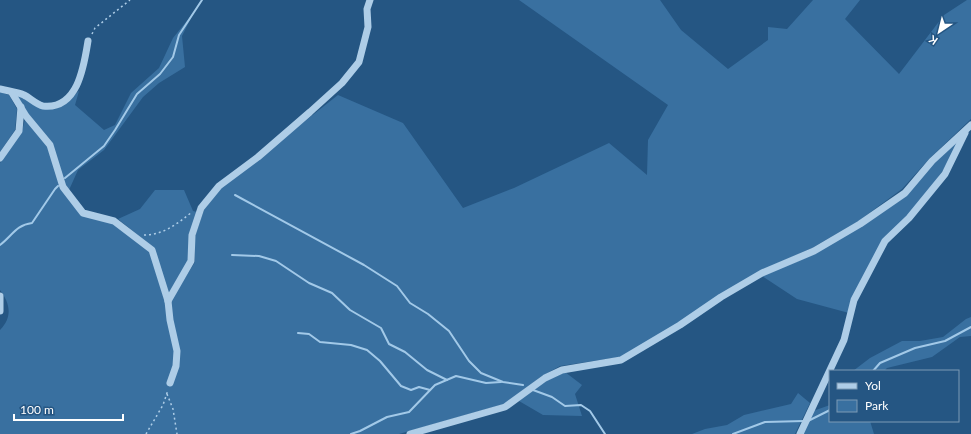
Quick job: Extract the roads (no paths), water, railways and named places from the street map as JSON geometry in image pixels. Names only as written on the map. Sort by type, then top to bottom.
[{"type":"street","points":[[168,301],[191,261],[192,235],[201,208],[218,186],[258,157],[310,112],[342,83],[360,62],[368,27],[367,9],[370,0]]},
{"type":"street","points":[[0,89],[24,95],[43,106],[60,104],[74,92],[83,70],[88,41]]},
{"type":"street","points":[[12,93],[50,145],[63,187],[83,213],[114,220],[152,250],[168,301],[170,320],[177,351],[176,366],[170,383]]},
{"type":"street","points":[[0,158],[19,131],[21,107]]},
{"type":"street","points":[[410,434],[505,407],[545,378],[562,370],[621,360],[762,273],[814,251],[860,224],[904,193],[932,161],[969,127]]},
{"type":"street","points":[[830,370],[844,340],[854,300],[886,241],[910,218],[945,174],[969,127]]},
{"type":"street","points":[[0,296],[0,311]]},
{"type":"street","points":[[800,434],[829,372]]},
{"type":"waterway","points":[[65,178],[104,146],[137,94],[160,74],[173,57],[179,35],[202,0]]},
{"type":"waterway","points":[[0,245],[18,228],[32,223],[58,186]]},
{"type":"waterway","points":[[235,195],[364,265],[397,286],[410,303],[428,314],[449,331],[469,361],[481,373],[503,382],[523,385]]},
{"type":"waterway","points":[[232,255],[259,256],[276,261],[309,283],[332,293],[350,310],[381,328],[389,344],[405,352],[427,370],[447,380]]},
{"type":"waterway","points":[[874,370],[880,363],[915,348],[945,341],[971,327]]},
{"type":"waterway","points":[[298,333],[309,334],[320,342],[351,345],[367,350],[380,361],[401,386],[411,390],[419,387],[430,390]]},
{"type":"waterway","points":[[351,434],[387,417],[409,412],[435,385],[456,376],[486,383],[501,382]]},
{"type":"waterway","points":[[533,390],[552,397],[565,406],[581,405],[590,411],[605,434]]},
{"type":"waterway","points":[[808,421],[829,410]]},
{"type":"waterway","points":[[733,434],[765,422],[804,421]]}]
